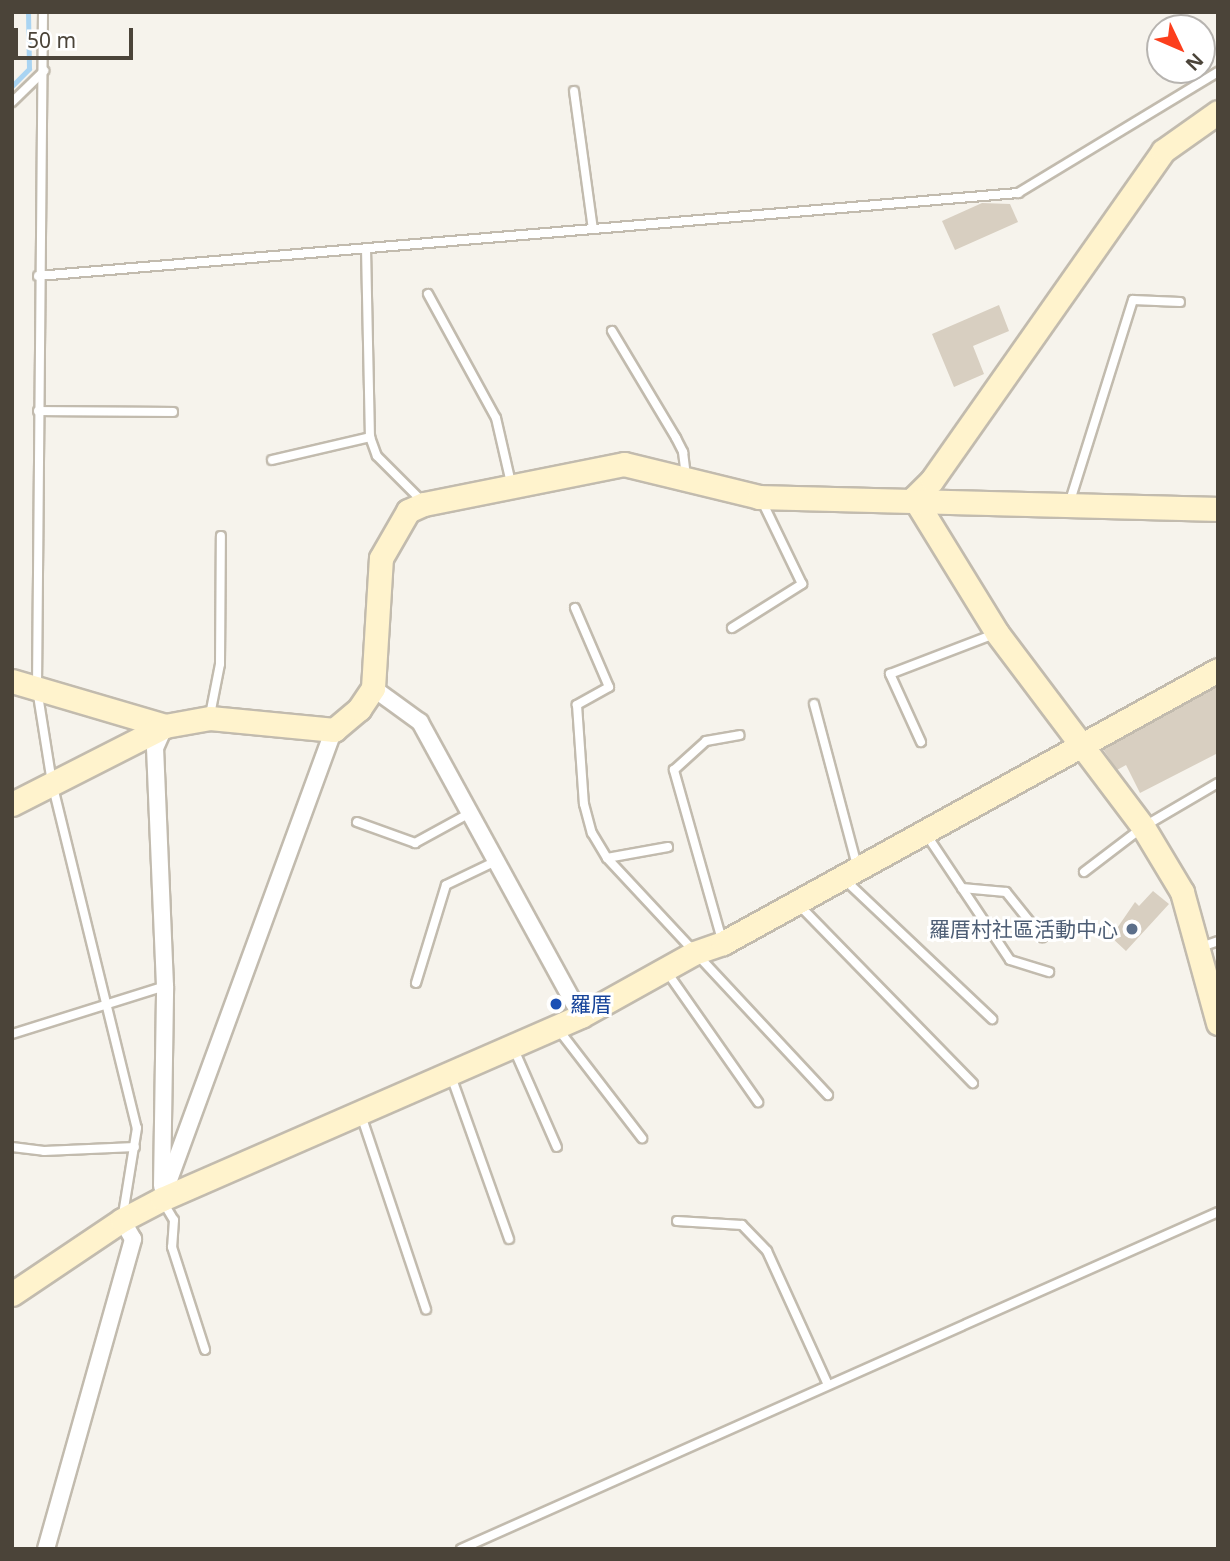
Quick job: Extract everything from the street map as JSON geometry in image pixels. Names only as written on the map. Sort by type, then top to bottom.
[{"type":"street","points":[[914,498],[932,480],[1163,151],[1218,112]]},
{"type":"street","points":[[162,1199],[334,730],[359,709],[373,688],[381,558],[408,511],[424,503],[511,483],[624,464],[760,497],[914,498],[1218,509]]},
{"type":"street","points":[[914,498],[997,633],[1079,747],[1143,827],[1182,892],[1208,945],[1218,1023]]},
{"type":"street","points":[[12,1294],[122,1220],[162,1199],[581,1016],[694,953],[723,943],[1218,670]]},
{"type":"street","points":[[12,681],[165,726]]},
{"type":"street","points":[[373,688],[420,722],[581,1016]]},
{"type":"street","points":[[12,804],[165,726],[210,718],[334,730]]},
{"type":"street","points":[[162,1199],[164,986],[155,748],[165,726]]},
{"type":"street","points":[[46,1549],[134,1239],[122,1220]]},
{"type":"lane","points":[[43,12],[44,71],[38,276],[37,689],[52,783],[137,1128],[122,1220]]},
{"type":"lane","points":[[12,102],[44,71]]},
{"type":"lane","points":[[38,276],[1018,193],[1218,72]]},
{"type":"lane","points":[[574,91],[593,229]]},
{"type":"lane","points":[[366,248],[370,438],[377,456],[424,503]]},
{"type":"lane","points":[[428,294],[496,418],[511,483]]},
{"type":"lane","points":[[1069,504],[1133,300],[1180,302]]},
{"type":"lane","points":[[612,331],[680,445],[686,478]]},
{"type":"lane","points":[[37,411],[173,412]]},
{"type":"lane","points":[[272,460],[370,438]]},
{"type":"lane","points":[[732,628],[802,584],[760,497]]},
{"type":"lane","points":[[210,718],[220,664],[221,536]]},
{"type":"lane","points":[[575,608],[609,687],[577,705],[584,804],[592,833],[607,858],[828,1095]]},
{"type":"lane","points":[[921,742],[890,674],[997,633]]},
{"type":"lane","points":[[814,704],[850,873],[992,1019]]},
{"type":"lane","points":[[723,943],[674,769],[706,741],[739,735]]},
{"type":"lane","points":[[1084,872],[1143,827],[1218,783]]},
{"type":"lane","points":[[357,821],[415,843],[470,813]]},
{"type":"lane","points":[[925,832],[1010,960],[1049,972]]},
{"type":"lane","points":[[607,858],[668,847]]},
{"type":"lane","points":[[416,983],[446,885],[496,861]]},
{"type":"lane","points":[[962,888],[1006,892],[1042,937]]},
{"type":"lane","points":[[796,902],[973,1083]]},
{"type":"lane","points":[[665,970],[758,1102]]},
{"type":"lane","points":[[12,1034],[164,986]]},
{"type":"lane","points":[[556,1027],[642,1138]]},
{"type":"lane","points":[[513,1046],[557,1147]]},
{"type":"lane","points":[[450,1073],[509,1239]]},
{"type":"lane","points":[[360,1112],[426,1309]]},
{"type":"lane","points":[[12,1147],[44,1151],[135,1146]]},
{"type":"lane","points":[[162,1199],[174,1220],[172,1247],[205,1350]]},
{"type":"lane","points":[[461,1549],[1218,1212]]},
{"type":"lane","points":[[677,1221],[742,1225],[767,1251],[828,1385]]},
{"type":"building","points":[[982,203],[1010,204],[1018,222],[955,250],[942,221]]},
{"type":"building","points":[[999,305],[1009,331],[973,346],[984,374],[954,387],[932,334]]},
{"type":"building","points":[[1218,686],[1218,753],[1140,793],[1126,765],[1117,770],[1103,749]]},
{"type":"building","name":"羅厝村社區活動中心","points":[[1153,891],[1169,904],[1126,951],[1111,937],[1135,902],[1139,906]]},
{"type":"waterway","points":[[12,86],[29,69],[28,12]]},
{"type":"place","name":"羅厝村社區活動中心","points":[[1132,929]]},
{"type":"place","name":"羅厝","points":[[556,1004]]}]
